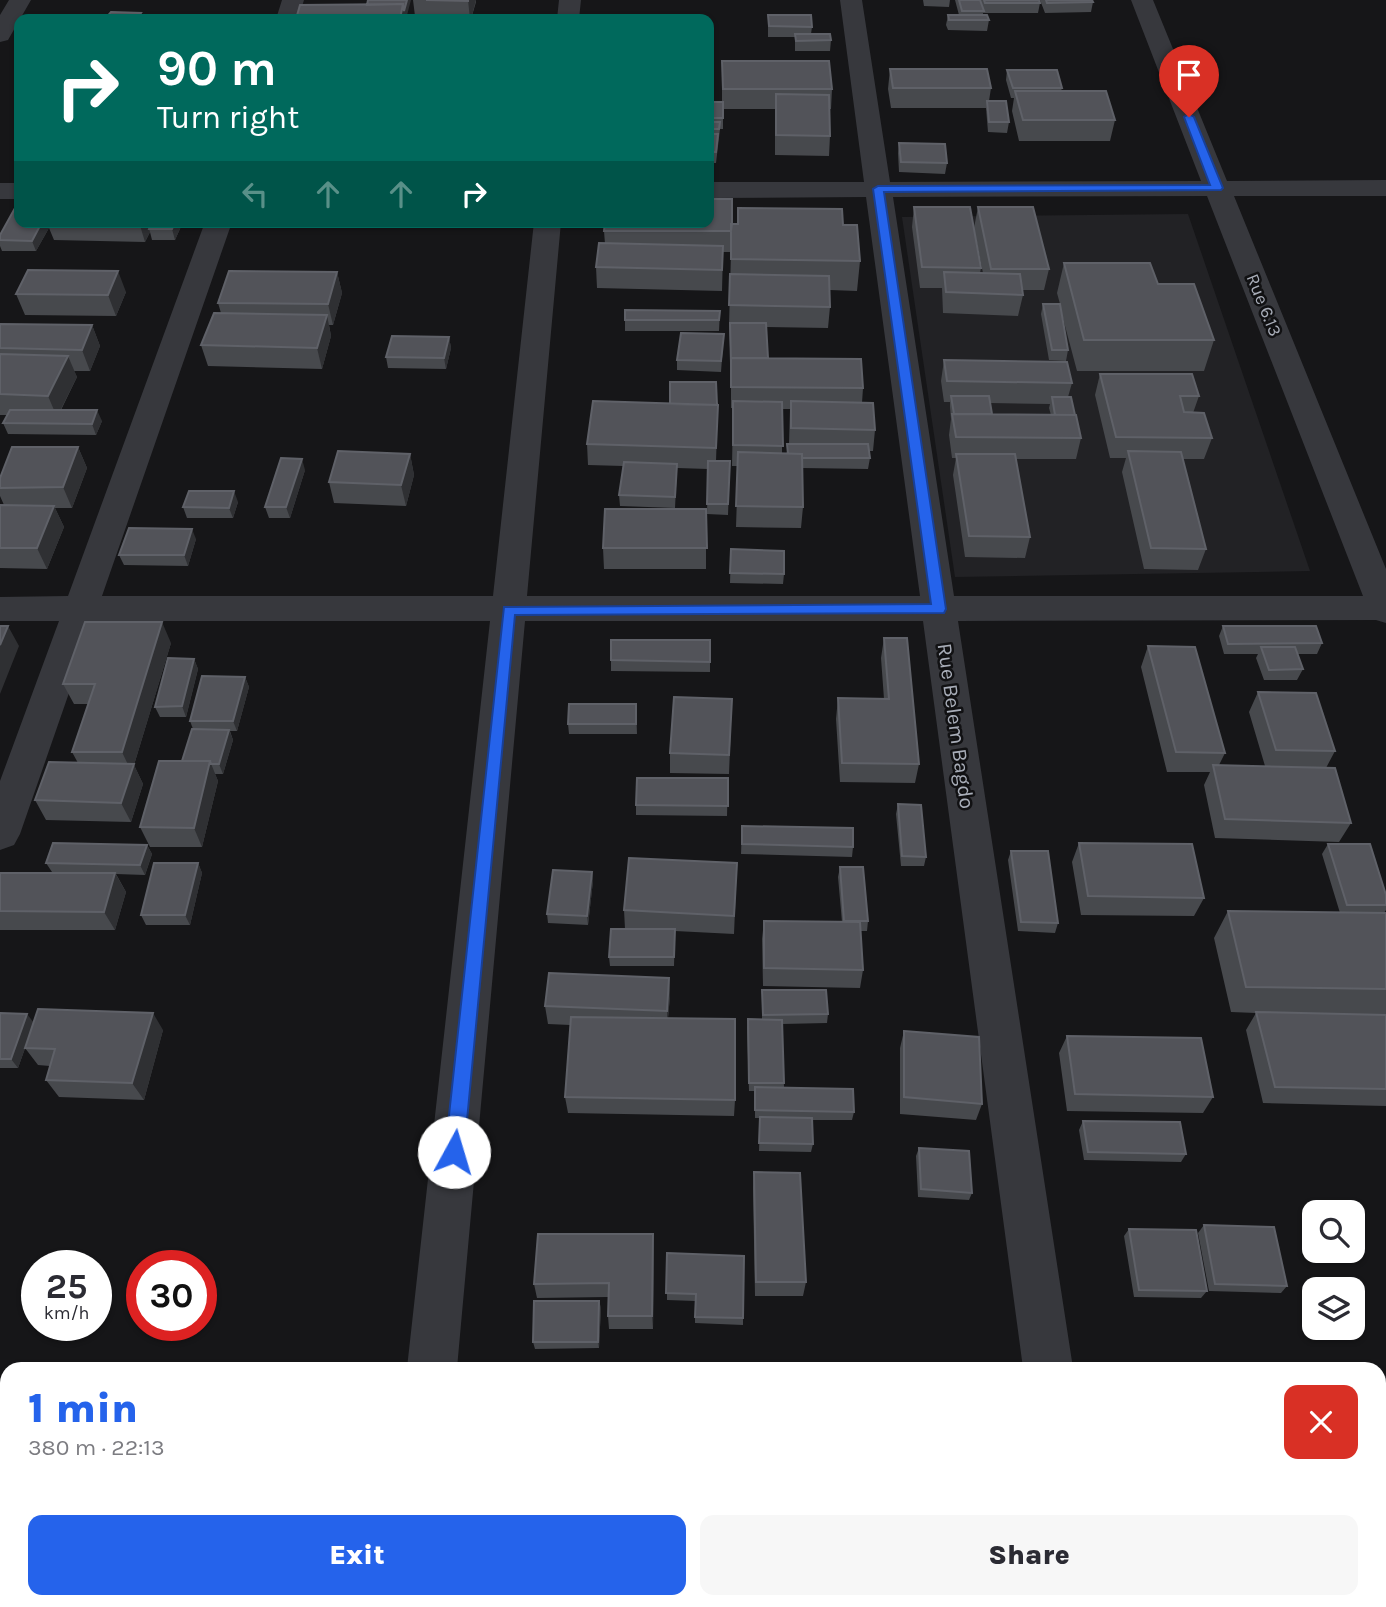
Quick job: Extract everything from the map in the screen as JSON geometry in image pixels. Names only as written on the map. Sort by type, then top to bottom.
[{"type":"street","points":[[0,35],[20,0]]},
{"type":"street","name":"Rue Belem Bagdo","points":[[851,0],[1047,1362]]},
{"type":"street","name":"Rue 6.13","points":[[1142,0],[1386,609]]},
{"type":"street","points":[[714,190],[1386,187]]},
{"type":"street","points":[[0,834],[217,228]]},
{"type":"street","points":[[433,1362],[547,228]]},
{"type":"street","points":[[0,609],[1386,609]]},
{"type":"shaded area","points":[[1188,214],[1310,571],[955,577],[902,217]]},
{"type":"building","points":[[368,0],[407,0],[404,11],[403,4],[367,5]]},
{"type":"building","points":[[959,0],[980,0],[984,11],[962,11]]},
{"type":"building","points":[[984,0],[1039,0],[1040,3],[985,3]]},
{"type":"building","points":[[1046,0],[1092,0],[1093,2],[1047,3]]},
{"type":"building","points":[[403,4],[401,14],[297,14],[300,5]]},
{"type":"building","points":[[111,12],[141,13],[140,14],[109,14]]},
{"type":"building","points":[[768,15],[811,15],[812,27],[769,26]]},
{"type":"building","points":[[948,15],[987,15],[989,20],[949,20]]},
{"type":"building","points":[[795,34],[830,34],[831,40],[796,41]]},
{"type":"building","points":[[722,61],[829,61],[832,89],[723,89]]},
{"type":"building","points":[[890,69],[987,69],[991,88],[893,88]]},
{"type":"building","points":[[1007,70],[1057,70],[1062,88],[1013,88]]},
{"type":"building","points":[[1015,91],[1106,91],[1115,120],[1023,120]]},
{"type":"building","points":[[776,94],[829,95],[830,136],[776,135]]},
{"type":"building","points":[[987,101],[1006,101],[1009,122],[989,122]]},
{"type":"building","points":[[714,102],[723,102],[723,118],[714,118]]},
{"type":"building","points":[[714,122],[720,122],[719,129],[714,129]]},
{"type":"building","points":[[714,134],[718,134],[716,152]]},
{"type":"building","points":[[899,143],[945,144],[947,163],[901,162]]},
{"type":"building","points":[[714,199],[732,199],[731,231],[604,231],[604,228],[714,228]]},
{"type":"building","points":[[914,207],[970,207],[981,268],[922,267]]},
{"type":"building","points":[[978,207],[1033,207],[1049,269],[991,269]]},
{"type":"building","points":[[738,208],[842,209],[843,225],[857,225],[860,261],[731,259],[731,224],[738,224]]},
{"type":"building","points":[[14,210],[14,228],[39,228],[32,241],[0,240],[0,235]]},
{"type":"building","points":[[599,243],[723,246],[722,270],[596,267]]},
{"type":"building","points":[[1064,263],[1150,263],[1158,284],[1194,284],[1214,340],[1084,340]]},
{"type":"building","points":[[28,270],[118,271],[108,295],[16,294]]},
{"type":"building","points":[[229,271],[337,272],[328,304],[218,303]]},
{"type":"building","points":[[944,272],[1020,274],[1023,295],[946,292]]},
{"type":"building","points":[[730,274],[829,276],[830,307],[729,305]]},
{"type":"building","points":[[1043,304],[1060,304],[1068,350],[1052,350]]},
{"type":"building","points":[[625,310],[720,311],[719,320],[625,320]]},
{"type":"building","points":[[214,313],[327,315],[317,348],[201,345]]},
{"type":"building","points":[[730,323],[766,323],[768,358],[731,358],[731,363]]},
{"type":"building","points":[[0,324],[92,325],[82,350],[0,348]]},
{"type":"building","points":[[681,333],[724,334],[721,361],[677,360]]},
{"type":"building","points":[[392,336],[449,337],[444,358],[386,357]]},
{"type":"building","points":[[0,354],[68,356],[48,396],[0,394]]},
{"type":"building","points":[[731,358],[861,359],[863,388],[731,387]]},
{"type":"building","points":[[944,360],[1067,362],[1072,383],[947,381]]},
{"type":"building","points":[[1100,374],[1192,374],[1199,396],[1180,396],[1184,412],[1204,413],[1212,438],[1116,437]]},
{"type":"building","points":[[670,382],[716,382],[717,405],[670,404]]},
{"type":"building","points":[[951,396],[989,396],[992,414],[954,414]]},
{"type":"building","points":[[1052,397],[1071,397],[1075,415],[1055,415]]},
{"type":"building","points":[[593,401],[718,405],[716,448],[587,444]]},
{"type":"building","points":[[733,401],[782,402],[783,446],[733,445]]},
{"type":"building","points":[[791,401],[873,403],[875,430],[791,428]]},
{"type":"building","points":[[10,410],[97,410],[92,424],[3,423]]},
{"type":"building","points":[[952,414],[1076,415],[1081,438],[956,437]]},
{"type":"building","points":[[787,444],[868,444],[870,458],[802,458],[802,454],[788,454]]},
{"type":"building","points":[[12,447],[78,447],[63,487],[0,488],[0,478]]},
{"type":"building","points":[[338,451],[410,454],[401,485],[329,482]]},
{"type":"building","points":[[1128,451],[1181,452],[1206,549],[1151,548]]},
{"type":"building","points":[[738,452],[802,454],[803,507],[736,506]]},
{"type":"building","points":[[956,454],[1015,454],[1030,537],[969,536]]},
{"type":"building","points":[[281,458],[302,459],[286,507],[265,507]]},
{"type":"building","points":[[708,461],[730,461],[728,504],[707,504]]},
{"type":"building","points":[[624,462],[677,464],[675,497],[619,495]]},
{"type":"building","points":[[189,491],[234,491],[229,508],[183,507]]},
{"type":"building","points":[[0,505],[54,506],[37,548],[0,548]]},
{"type":"building","points":[[605,509],[706,509],[707,548],[603,548]]},
{"type":"building","points":[[129,528],[192,529],[184,555],[119,555]]},
{"type":"building","points":[[731,549],[784,551],[784,574],[730,573]]},
{"type":"building","points":[[85,622],[162,622],[122,752],[72,752],[95,684],[63,684]]},
{"type":"building","points":[[0,626],[8,626],[0,645]]},
{"type":"building","points":[[1223,626],[1316,626],[1322,643],[1228,644]]},
{"type":"building","points":[[884,638],[907,638],[919,764],[842,763],[838,698],[889,699]]},
{"type":"building","points":[[611,640],[710,640],[710,662],[611,660]]},
{"type":"building","points":[[1148,646],[1195,647],[1225,753],[1176,752]]},
{"type":"building","points":[[1261,647],[1295,647],[1303,669],[1269,670]]},
{"type":"building","points":[[168,658],[194,659],[182,706],[155,707]]},
{"type":"building","points":[[202,676],[245,677],[233,721],[190,721]]},
{"type":"building","points":[[1258,692],[1316,693],[1335,751],[1276,750]]},
{"type":"building","points":[[674,697],[732,699],[729,755],[670,753]]},
{"type":"building","points":[[569,704],[636,704],[636,724],[568,724]]},
{"type":"building","points":[[192,729],[229,730],[219,764],[211,764],[210,761],[182,761]]},
{"type":"building","points":[[159,761],[210,761],[194,828],[140,827]]},
{"type":"building","points":[[49,762],[134,764],[121,803],[35,800]]},
{"type":"building","points":[[1213,765],[1335,768],[1351,823],[1225,819]]},
{"type":"building","points":[[637,778],[728,778],[728,806],[636,805]]},
{"type":"building","points":[[898,804],[921,805],[926,857],[902,856]]},
{"type":"building","points":[[742,826],[853,828],[853,847],[742,844]]},
{"type":"building","points":[[53,843],[147,845],[140,865],[46,863]]},
{"type":"building","points":[[1079,843],[1192,844],[1204,898],[1088,896]]},
{"type":"building","points":[[1328,844],[1370,844],[1386,895],[1386,905],[1347,905]]},
{"type":"building","points":[[1011,851],[1048,851],[1058,923],[1021,922]]},
{"type":"building","points":[[629,858],[737,863],[734,916],[624,910]]},
{"type":"building","points":[[154,863],[198,863],[185,915],[141,915]]},
{"type":"building","points":[[840,867],[863,867],[868,921],[844,921]]},
{"type":"building","points":[[553,870],[592,872],[587,916],[547,914]]},
{"type":"building","points":[[0,873],[115,873],[104,912],[0,911]]},
{"type":"building","points":[[1228,911],[1386,913],[1386,989],[1246,987]]},
{"type":"building","points":[[764,921],[860,922],[863,970],[764,968]]},
{"type":"building","points":[[611,929],[675,929],[674,957],[609,957]]},
{"type":"building","points":[[549,973],[669,978],[667,1011],[545,1006]]},
{"type":"building","points":[[762,990],[826,990],[828,1014],[763,1015]]},
{"type":"building","points":[[38,1009],[153,1013],[132,1083],[46,1080],[55,1049],[25,1048]]},
{"type":"building","points":[[1256,1012],[1386,1015],[1386,1089],[1275,1087]]},
{"type":"building","points":[[0,1013],[27,1014],[11,1059],[0,1059]]},
{"type":"building","points":[[571,1017],[735,1019],[735,1100],[565,1097]]},
{"type":"building","points":[[748,1019],[782,1020],[784,1083],[749,1083]]},
{"type":"building","points":[[904,1031],[979,1037],[982,1104],[904,1097]]},
{"type":"building","points":[[1067,1036],[1201,1038],[1213,1097],[1075,1094]]},
{"type":"building","points":[[755,1087],[853,1089],[854,1112],[755,1110]]},
{"type":"building","points":[[760,1117],[812,1118],[813,1144],[759,1143]]},
{"type":"building","points":[[1083,1121],[1180,1122],[1186,1154],[1088,1152]]},
{"type":"building","points":[[919,1148],[969,1151],[972,1193],[921,1189]]},
{"type":"building","points":[[754,1172],[800,1173],[806,1282],[756,1282]]},
{"type":"building","points":[[1204,1225],[1274,1227],[1287,1286],[1215,1284]]},
{"type":"building","points":[[1129,1229],[1196,1230],[1207,1291],[1139,1290]]},
{"type":"building","points":[[538,1234],[653,1234],[652,1316],[608,1316],[609,1283],[534,1284]]},
{"type":"building","points":[[667,1253],[744,1256],[743,1318],[695,1317],[696,1294],[666,1293]]},
{"type":"building","points":[[534,1301],[599,1301],[598,1342],[533,1342]]},
{"type":"route","points":[[454,1152],[509,610],[939,609],[878,189],[1217,188],[1189,117]]}]
